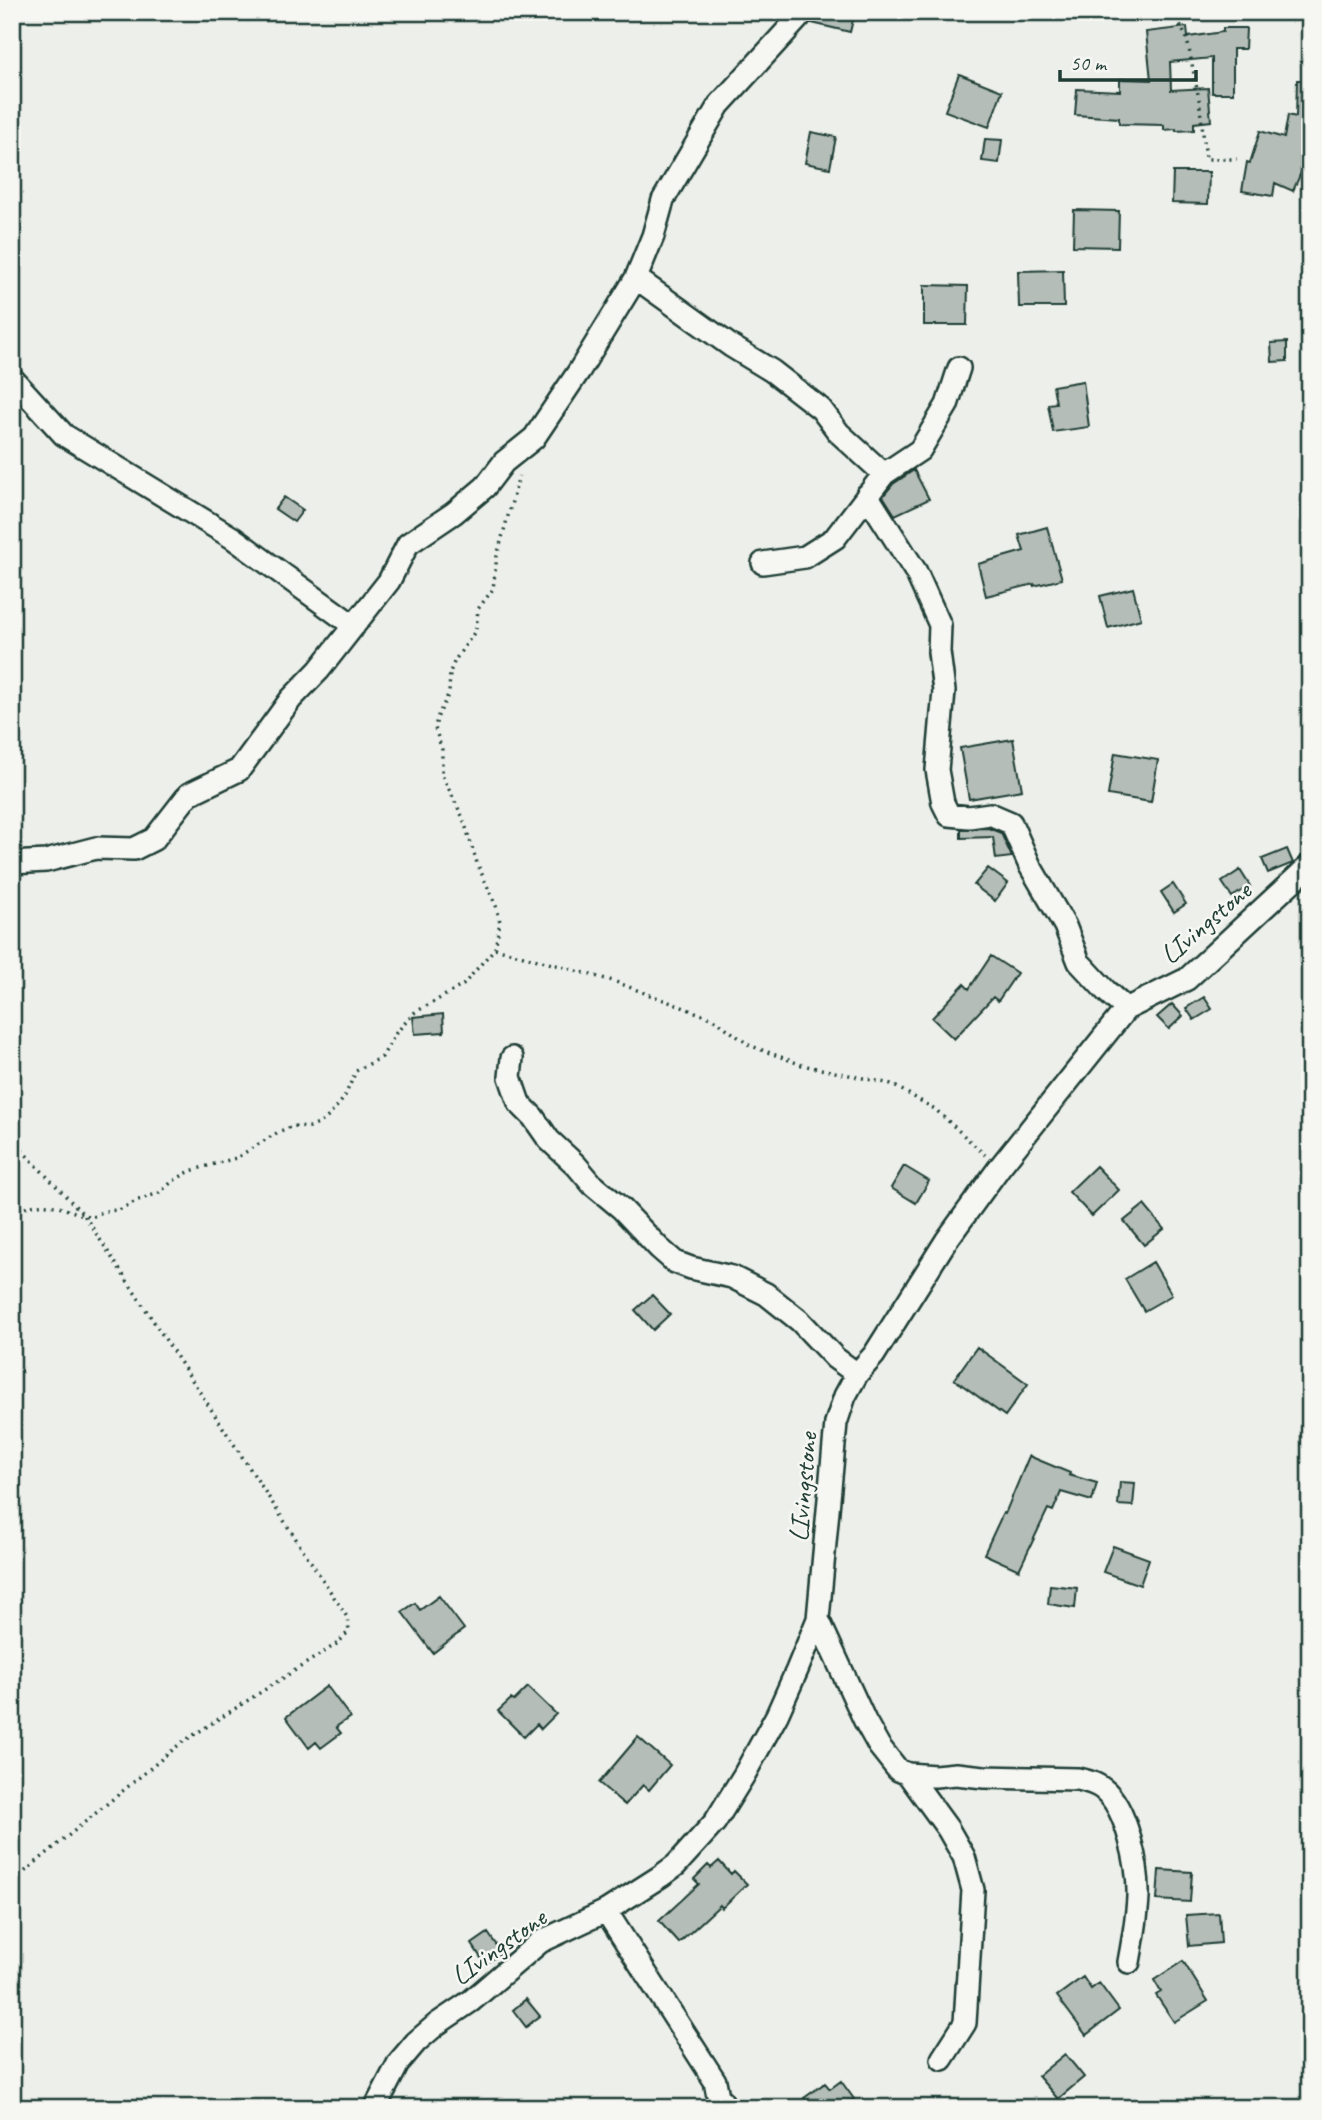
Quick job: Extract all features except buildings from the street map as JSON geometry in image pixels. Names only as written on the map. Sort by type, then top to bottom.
[{"type":"street","points":[[12,863],[46,861],[96,848],[134,849],[154,839],[188,794],[239,770],[291,699],[319,670],[389,581],[408,544],[485,487],[504,462],[534,438],[555,410],[636,278],[653,236],[663,200],[719,105],[804,12]]},
{"type":"street","points":[[636,278],[821,409],[839,433],[884,474]]},
{"type":"street","points":[[763,563],[805,557],[835,538],[884,474],[920,450],[947,405],[959,368]]},
{"type":"street","points":[[12,378],[64,435],[233,538],[354,626]]},
{"type":"street","points":[[867,495],[916,572],[940,625],[939,652],[944,691],[937,770],[943,803],[949,815],[969,817],[990,814],[1011,823],[1030,866],[1065,926],[1079,962],[1126,1009]]},
{"type":"street","name":"LIvingstone","points":[[375,2108],[399,2062],[416,2042],[471,2001],[540,1942],[606,1911],[648,1885],[676,1864],[715,1822],[777,1715],[818,1619],[836,1423],[845,1396],[857,1374],[874,1355],[946,1241],[999,1168],[1126,1009],[1187,979],[1310,865]]},
{"type":"street","points":[[512,1058],[510,1077],[519,1103],[549,1140],[659,1248],[675,1262],[732,1278],[766,1294],[800,1321],[835,1358],[857,1374]]},
{"type":"street","points":[[818,1619],[861,1713],[892,1765],[898,1770],[908,1774],[1078,1779],[1093,1783],[1112,1798],[1121,1813],[1136,1873],[1138,1894],[1129,1962]]},
{"type":"street","points":[[908,1774],[948,1829],[964,1857],[973,1890],[965,2023],[942,2059]]},
{"type":"street","points":[[606,1911],[715,2081],[718,2096],[727,2108]]},
{"type":"path","points":[[1174,12],[1187,39],[1199,99],[1206,159],[1237,159]]},
{"type":"path","points":[[12,1213],[27,1206],[45,1203],[92,1217],[104,1211],[119,1210],[159,1193],[190,1171],[236,1158],[280,1131],[293,1126],[310,1127],[319,1124],[344,1098],[356,1071],[382,1057],[396,1033],[414,1013],[463,985],[495,948],[500,922],[496,906],[477,863],[463,818],[442,775],[442,750],[435,728],[441,707],[449,693],[450,672],[455,660],[476,630],[478,609],[493,589],[497,556],[519,474]]},
{"type":"path","points":[[495,948],[613,981],[714,1019],[749,1045],[802,1065],[891,1084],[935,1109],[999,1168]]},
{"type":"path","points":[[12,1140],[84,1215],[347,1618],[349,1631],[338,1643],[181,1742],[12,1882]]}]
